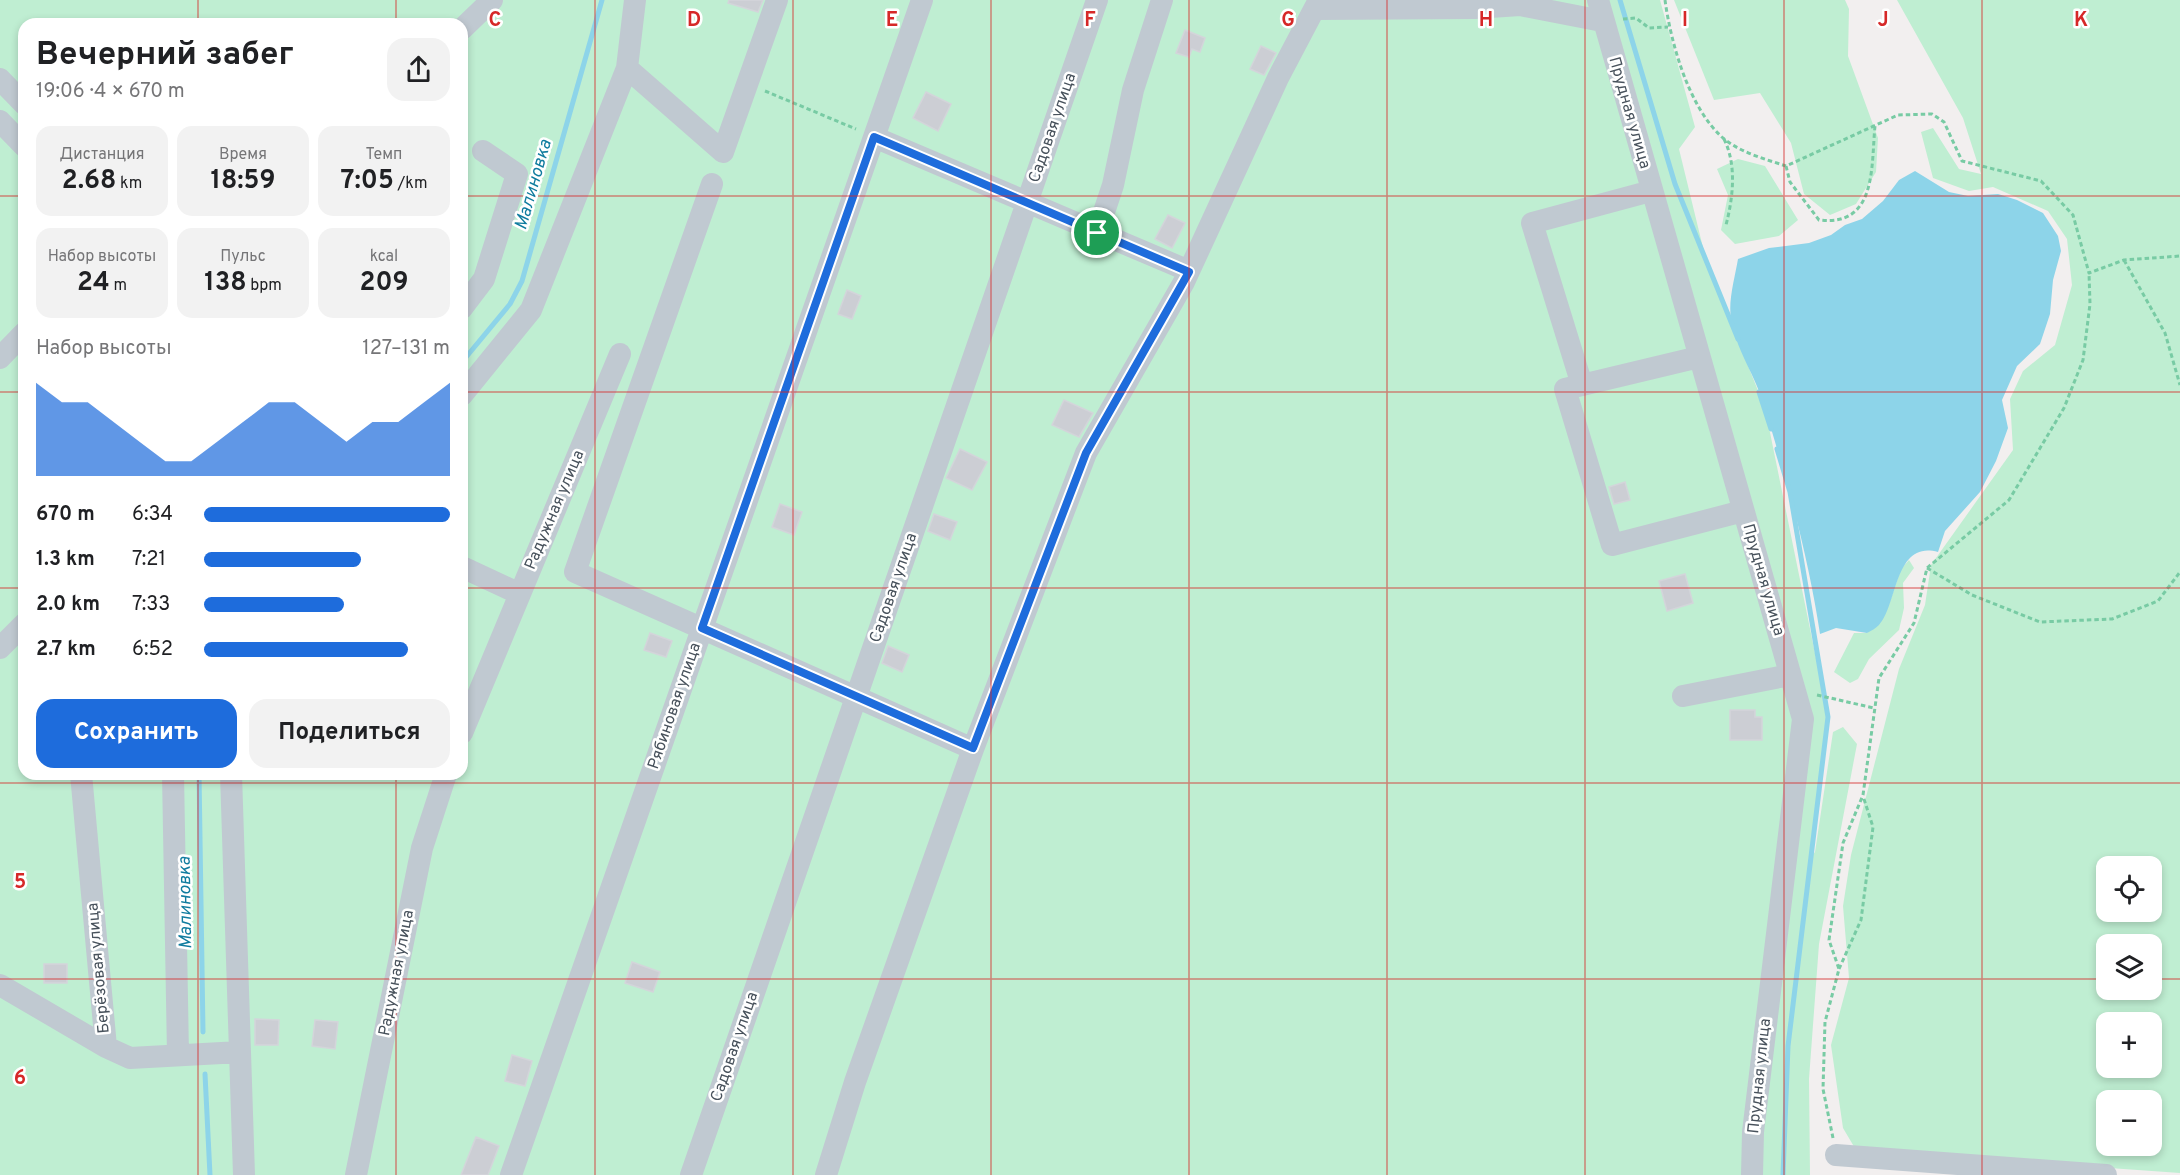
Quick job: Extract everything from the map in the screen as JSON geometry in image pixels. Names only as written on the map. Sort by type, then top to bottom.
[{"type":"street","points":[[468,23],[492,0]]},
{"type":"street","points":[[468,388],[531,310],[627,68],[635,0]]},
{"type":"street","points":[[627,68],[723,152],[777,0]]},
{"type":"street","name":"Рябиновая улица","points":[[511,1175],[922,0]]},
{"type":"street","name":"Садовая улица","points":[[691,1175],[1097,0]]},
{"type":"street","points":[[1097,233],[1119,160],[1133,90],[1162,0]]},
{"type":"street","points":[[826,1175],[855,1082],[973,748],[1086,453],[1189,272],[1278,78],[1317,5],[1520,6],[1606,14]]},
{"type":"street","name":"Прудная улица","points":[[1606,14],[1651,191],[1803,719],[1753,1132],[1752,1175]]},
{"type":"street","points":[[0,79],[18,98]]},
{"type":"street","points":[[874,137],[1189,272]]},
{"type":"street","points":[[468,300],[484,279],[517,174],[483,151]]},
{"type":"street","points":[[712,184],[575,572],[973,748]]},
{"type":"street","points":[[1582,385],[1532,223],[1651,191]]},
{"type":"street","points":[[0,358],[18,339]]},
{"type":"street","name":"Радужная улица","points":[[468,719],[620,354]]},
{"type":"street","points":[[1699,357],[1565,389],[1612,545],[1743,511]]},
{"type":"street","points":[[468,570],[520,594]]},
{"type":"street","points":[[0,648],[18,630]]},
{"type":"street","points":[[1683,696],[1790,675]]},
{"type":"street","name":"Берёзовая улица","points":[[82,780],[106,1047],[130,1058],[240,1052]]},
{"type":"street","points":[[173,780],[178,1055]]},
{"type":"street","points":[[231,780],[244,1175]]},
{"type":"street","name":"Радужная улица","points":[[356,1175],[422,848],[444,780]]},
{"type":"street","points":[[0,985],[106,1047]]},
{"type":"street","points":[[1836,1155],[2106,1175]]},
{"type":"path","points":[[1665,0],[1668,27],[1697,107],[1723,138],[1730,151],[1731,208],[1726,225]]},
{"type":"path","points":[[1606,14],[1636,18],[1649,28],[1668,27]]},
{"type":"path","points":[[748,83],[874,137]]},
{"type":"path","points":[[1723,138],[1742,150],[1786,166],[1898,115],[1932,114],[1944,122],[1962,161],[2041,182],[2073,215],[2089,273],[2090,304],[2083,360],[2064,408],[2009,500],[1927,568],[1914,623],[1879,678],[1863,795],[1843,843],[1829,940],[1839,969]]},
{"type":"path","points":[[1786,166],[1790,182],[1819,220],[1836,223],[1854,213],[1867,198],[1875,126]]},
{"type":"path","points":[[2089,273],[2124,260],[2180,256]]},
{"type":"path","points":[[2124,260],[2165,333],[2180,385]]},
{"type":"path","points":[[1927,568],[1972,595],[2040,622],[2112,619],[2158,601],[2180,572]]},
{"type":"path","points":[[1819,697],[1874,708]]},
{"type":"path","points":[[1836,1155],[1823,1089],[1825,1022],[1839,969],[1861,920],[1873,827],[1863,795]]},
{"type":"green space","points":[[0,0],[1660,0],[1695,127],[1679,149],[1707,264],[1765,408],[1828,717],[1811,857],[1815,852],[1833,732],[1843,727],[1857,744],[1819,944],[1809,1079],[1810,1175],[0,1175]]},
{"type":"green space","points":[[1674,0],[1845,0],[1849,9],[1848,56],[1878,138],[1876,172],[1856,204],[1830,215],[1804,194],[1791,143],[1760,93],[1714,100]]},
{"type":"green space","points":[[1897,0],[2180,0],[2180,1173],[1856,1150],[1843,1128],[1831,1045],[1849,978],[1843,906],[1851,855],[1899,669],[1925,605],[1931,565],[2013,450],[2010,399],[2023,371],[2055,345],[2072,285],[2067,239],[2048,211],[1993,187],[1969,191],[1933,178],[1921,132],[1933,128],[1959,169],[1981,174],[1963,118]]},
{"type":"green space","points":[[1738,159],[1765,166],[1798,220],[1779,236],[1735,244],[1721,230],[1728,195],[1717,169]]},
{"type":"green space","points":[[1909,560],[1914,568],[1903,583],[1904,608],[1899,630],[1869,659],[1858,679],[1850,683],[1834,672],[1854,633],[1867,633],[1889,604],[1901,569]]},
{"type":"water","points":[[1915,171],[1949,192],[1968,196],[1998,194],[2017,200],[2043,213],[2058,236],[2061,251],[2053,280],[2050,314],[2040,344],[2017,366],[2002,400],[2008,428],[1996,461],[1980,492],[1945,531],[1938,552],[1924,551],[1913,555],[1905,564],[1885,615],[1875,628],[1867,633],[1836,628],[1820,634],[1803,545],[1780,457],[1762,399],[1733,329],[1730,304],[1738,259],[1769,248],[1809,243],[1831,235],[1845,225],[1862,219],[1883,201],[1899,180]]},
{"type":"building","points":[[729,0],[763,0],[758,12],[728,3]]},
{"type":"building","points":[[1185,30],[1205,38],[1200,52],[1192,49],[1189,57],[1176,53]]},
{"type":"building","points":[[1261,46],[1276,53],[1264,75],[1250,69]]},
{"type":"building","points":[[926,92],[951,104],[938,131],[913,118]]},
{"type":"building","points":[[1168,215],[1185,223],[1172,248],[1155,239]]},
{"type":"building","points":[[847,290],[861,296],[852,319],[838,314]]},
{"type":"building","points":[[1064,400],[1093,413],[1079,437],[1052,425]]},
{"type":"building","points":[[960,449],[987,462],[972,490],[946,478]]},
{"type":"building","points":[[1625,482],[1630,500],[1614,504],[1609,487]]},
{"type":"building","points":[[780,504],[802,512],[794,535],[772,527]]},
{"type":"building","points":[[934,514],[957,522],[950,540],[928,531]]},
{"type":"building","points":[[1685,574],[1693,603],[1667,611],[1659,581]]},
{"type":"building","points":[[650,633],[672,641],[666,657],[644,650]]},
{"type":"building","points":[[888,646],[909,655],[902,672],[882,663]]},
{"type":"building","points":[[1730,710],[1755,710],[1755,717],[1762,717],[1762,740],[1730,740]]},
{"type":"building","points":[[632,962],[660,972],[653,992],[625,983]]},
{"type":"building","points":[[44,964],[67,964],[67,983],[44,983]]},
{"type":"building","points":[[255,1019],[279,1020],[278,1045],[255,1045]]},
{"type":"building","points":[[315,1020],[338,1022],[335,1049],[312,1046]]},
{"type":"building","points":[[512,1055],[532,1061],[525,1086],[505,1081]]},
{"type":"building","points":[[476,1137],[499,1146],[488,1175],[461,1175]]},
{"type":"waterway","name":"Малиновка","points":[[468,355],[510,304],[522,281],[602,0]]},
{"type":"waterway","points":[[1620,0],[1675,184],[1738,339]]},
{"type":"waterway","points":[[1759,392],[1771,429]]},
{"type":"waterway","points":[[1777,449],[1790,492],[1828,717],[1788,1046],[1783,1175]]},
{"type":"waterway","name":"Малиновка","points":[[199,780],[203,1032]]},
{"type":"waterway","name":"Малиновка","points":[[205,1074],[210,1175]]},
{"type":"route","points":[[874,137],[1097,233],[1189,272],[1086,453],[973,748],[702,628],[874,137]]}]
